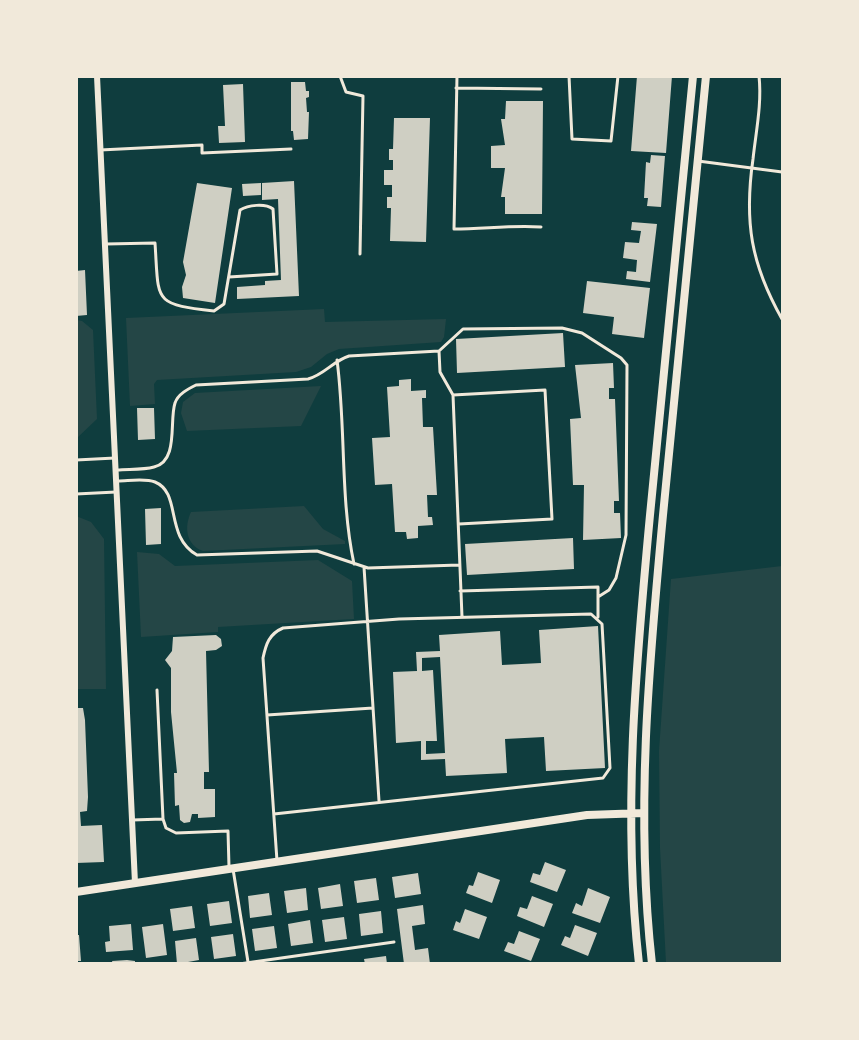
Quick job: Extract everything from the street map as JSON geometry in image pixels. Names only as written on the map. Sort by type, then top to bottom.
[{"type":"street","points":[[97,76],[135,883]]},
{"type":"street","points":[[639,963],[633,896],[631,813],[640,623],[693,76]]},
{"type":"street","points":[[652,963],[646,895],[644,813],[653,624],[706,76]]},
{"type":"street","points":[[76,891],[277,863],[587,815],[644,813]]},
{"type":"lane","points":[[340,76],[346,92],[363,96],[360,254]]},
{"type":"lane","points":[[457,76],[454,229],[496,229],[502,225],[541,226]]},
{"type":"lane","points":[[569,76],[572,139],[611,141],[618,76]]},
{"type":"lane","points":[[759,76],[761,96],[751,168],[748,214],[751,242],[758,269],[783,319]]},
{"type":"lane","points":[[456,88],[541,89]]},
{"type":"lane","points":[[100,150],[202,145],[202,153],[291,149]]},
{"type":"lane","points":[[697,161],[783,172]]},
{"type":"lane","points":[[105,244],[155,243],[158,294],[176,306],[218,310],[224,304],[240,210],[246,206],[269,206],[273,209],[276,274],[229,277]]},
{"type":"lane","points":[[115,470],[156,467],[161,464],[169,450],[175,403],[185,391],[196,385],[308,379],[317,377],[336,360],[349,356],[439,351],[463,329],[562,327],[582,333],[621,358],[627,365],[626,535],[616,578],[609,590],[598,597]]},
{"type":"lane","points":[[439,351],[440,372],[453,395],[462,617]]},
{"type":"lane","points":[[336,360],[342,400],[350,541],[355,565]]},
{"type":"lane","points":[[453,395],[545,390],[552,519],[459,524]]},
{"type":"lane","points":[[76,460],[115,458]]},
{"type":"lane","points":[[116,482],[153,480],[162,486],[169,496],[180,540],[197,555],[317,551],[364,567],[459,565]]},
{"type":"lane","points":[[76,494],[116,492]]},
{"type":"lane","points":[[364,567],[379,801]]},
{"type":"lane","points":[[274,814],[603,778],[610,768],[602,624],[598,617],[598,587],[460,591]]},
{"type":"lane","points":[[277,863],[263,658],[272,634],[283,628],[462,617],[591,614],[598,617]]},
{"type":"lane","points":[[157,690],[163,819],[166,828],[176,833],[228,831],[231,869],[248,962]]},
{"type":"lane","points":[[267,715],[373,708]]},
{"type":"lane","points":[[132,820],[163,819]]},
{"type":"lane","points":[[239,963],[394,942]]},
{"type":"shaded area","points":[[324,309],[325,322],[446,319],[444,337],[441,342],[339,349],[327,354],[311,367],[296,372],[157,380],[154,384],[155,404],[130,406],[126,318]]},
{"type":"shaded area","points":[[77,320],[82,321],[93,330],[97,419],[77,438]]},
{"type":"shaded area","points":[[321,386],[301,426],[187,431],[181,413],[183,402],[195,393]]},
{"type":"shaded area","points":[[304,506],[323,529],[345,541],[345,544],[203,551],[193,544],[188,535],[191,512]]},
{"type":"shaded area","points":[[76,516],[91,522],[104,539],[106,689],[77,689]]},
{"type":"shaded area","points":[[137,552],[159,554],[175,566],[318,560],[352,581],[354,619],[218,627],[218,632],[141,637]]},
{"type":"shaded area","points":[[782,566],[782,963],[666,963],[660,848],[659,751],[671,579]]},
{"type":"building","points":[[637,76],[672,76],[666,153],[631,151]]},
{"type":"building","points":[[291,82],[305,82],[306,91],[309,91],[309,97],[306,98],[307,112],[309,112],[308,139],[294,140],[293,131],[291,131]]},
{"type":"building","points":[[243,84],[245,142],[219,143],[218,126],[225,126],[223,85]]},
{"type":"building","points":[[506,101],[543,101],[542,214],[505,214],[505,197],[501,197],[505,168],[491,168],[491,146],[505,145],[501,119],[505,119]]},
{"type":"building","points":[[394,118],[430,118],[426,242],[390,241],[391,208],[387,208],[387,197],[392,197],[392,185],[384,185],[384,170],[393,170],[393,160],[389,160],[389,149],[393,149]]},
{"type":"building","points":[[651,155],[665,156],[661,207],[647,206],[648,198],[644,198],[646,162],[650,163]]},
{"type":"building","points":[[294,181],[299,296],[237,299],[237,287],[265,285],[265,281],[281,280],[278,199],[262,200],[262,183]]},
{"type":"building","points":[[197,183],[232,188],[215,303],[183,298],[182,287],[186,275],[183,262]]},
{"type":"building","points":[[261,183],[261,195],[243,196],[242,184]]},
{"type":"building","points":[[632,222],[657,224],[650,282],[626,279],[627,271],[636,272],[637,260],[623,258],[625,242],[639,243],[641,231],[631,230]]},
{"type":"building","points":[[85,270],[87,315],[76,316],[76,271]]},
{"type":"building","points":[[587,281],[650,288],[644,338],[612,334],[614,317],[583,313]]},
{"type":"building","points":[[563,333],[565,367],[457,373],[456,339]]},
{"type":"building","points":[[613,363],[614,388],[609,388],[609,399],[615,399],[619,501],[614,501],[614,513],[620,513],[621,538],[583,540],[584,485],[573,485],[570,419],[581,418],[575,365]]},
{"type":"building","points":[[411,379],[411,391],[426,390],[426,398],[422,398],[423,427],[433,427],[437,495],[427,495],[428,517],[432,517],[433,525],[418,526],[418,538],[407,539],[406,532],[395,532],[392,484],[375,485],[372,438],[390,437],[387,387],[399,386],[399,380]]},
{"type":"building","points":[[137,408],[154,408],[155,439],[138,440]]},
{"type":"building","points":[[161,508],[161,544],[146,545],[145,509]]},
{"type":"building","points":[[573,538],[574,569],[467,575],[465,544]]},
{"type":"building","points":[[598,626],[605,768],[546,771],[544,737],[505,739],[507,773],[446,776],[445,759],[421,760],[421,741],[396,743],[393,672],[417,671],[416,652],[440,651],[439,635],[500,631],[502,665],[541,663],[539,630]],"holes":[[[440,657],[445,753],[426,754],[426,741],[437,741],[433,670],[422,671],[422,658]]]},
{"type":"building","points":[[216,635],[221,639],[222,646],[216,650],[206,651],[209,772],[204,772],[204,789],[215,789],[215,817],[198,818],[198,814],[192,814],[190,822],[184,823],[180,820],[179,805],[175,806],[174,773],[177,773],[171,712],[171,668],[165,660],[172,651],[173,637]]},
{"type":"building","points":[[76,708],[83,708],[85,720],[88,797],[87,811],[80,812],[81,826],[102,825],[104,862],[76,863]]},
{"type":"building","points":[[545,862],[566,870],[557,892],[530,882],[533,873],[540,875]]},
{"type":"building","points":[[478,872],[500,880],[492,903],[466,893],[469,885],[473,886]]},
{"type":"building","points":[[418,873],[421,894],[395,898],[392,877]]},
{"type":"building","points":[[376,878],[379,900],[357,903],[354,881]]},
{"type":"building","points":[[340,884],[343,906],[321,909],[318,888]]},
{"type":"building","points":[[306,888],[308,910],[287,913],[284,891]]},
{"type":"building","points":[[588,888],[610,897],[600,923],[572,913],[576,903],[582,906]]},
{"type":"building","points":[[269,893],[272,915],[250,918],[248,896]]},
{"type":"building","points":[[532,896],[553,904],[544,927],[517,916],[520,907],[527,909]]},
{"type":"building","points":[[229,901],[232,923],[210,926],[207,904]]},
{"type":"building","points":[[423,905],[425,924],[412,926],[415,950],[428,948],[430,964],[404,964],[397,909]]},
{"type":"building","points":[[192,906],[195,928],[173,931],[170,909]]},
{"type":"building","points":[[465,909],[487,917],[479,939],[453,930],[456,921],[460,923]]},
{"type":"building","points":[[381,911],[383,933],[361,936],[359,914]]},
{"type":"building","points":[[344,917],[347,939],[325,942],[322,920]]},
{"type":"building","points":[[310,920],[313,943],[291,946],[288,924]]},
{"type":"building","points":[[131,924],[133,950],[106,952],[105,942],[110,941],[109,926]]},
{"type":"building","points":[[163,924],[167,955],[146,958],[142,927]]},
{"type":"building","points":[[575,925],[597,933],[588,956],[561,945],[565,936],[570,938]]},
{"type":"building","points":[[274,926],[277,948],[255,951],[252,929]]},
{"type":"building","points":[[519,931],[540,939],[531,961],[504,951],[508,942],[514,944]]},
{"type":"building","points":[[233,934],[236,956],[214,959],[211,937]]},
{"type":"building","points":[[76,935],[79,935],[81,961],[76,961]]},
{"type":"building","points":[[196,938],[199,960],[177,964],[175,941]]},
{"type":"building","points":[[386,956],[387,964],[365,964],[364,959]]},
{"type":"building","points":[[112,961],[135,961],[135,964],[113,964]]}]
